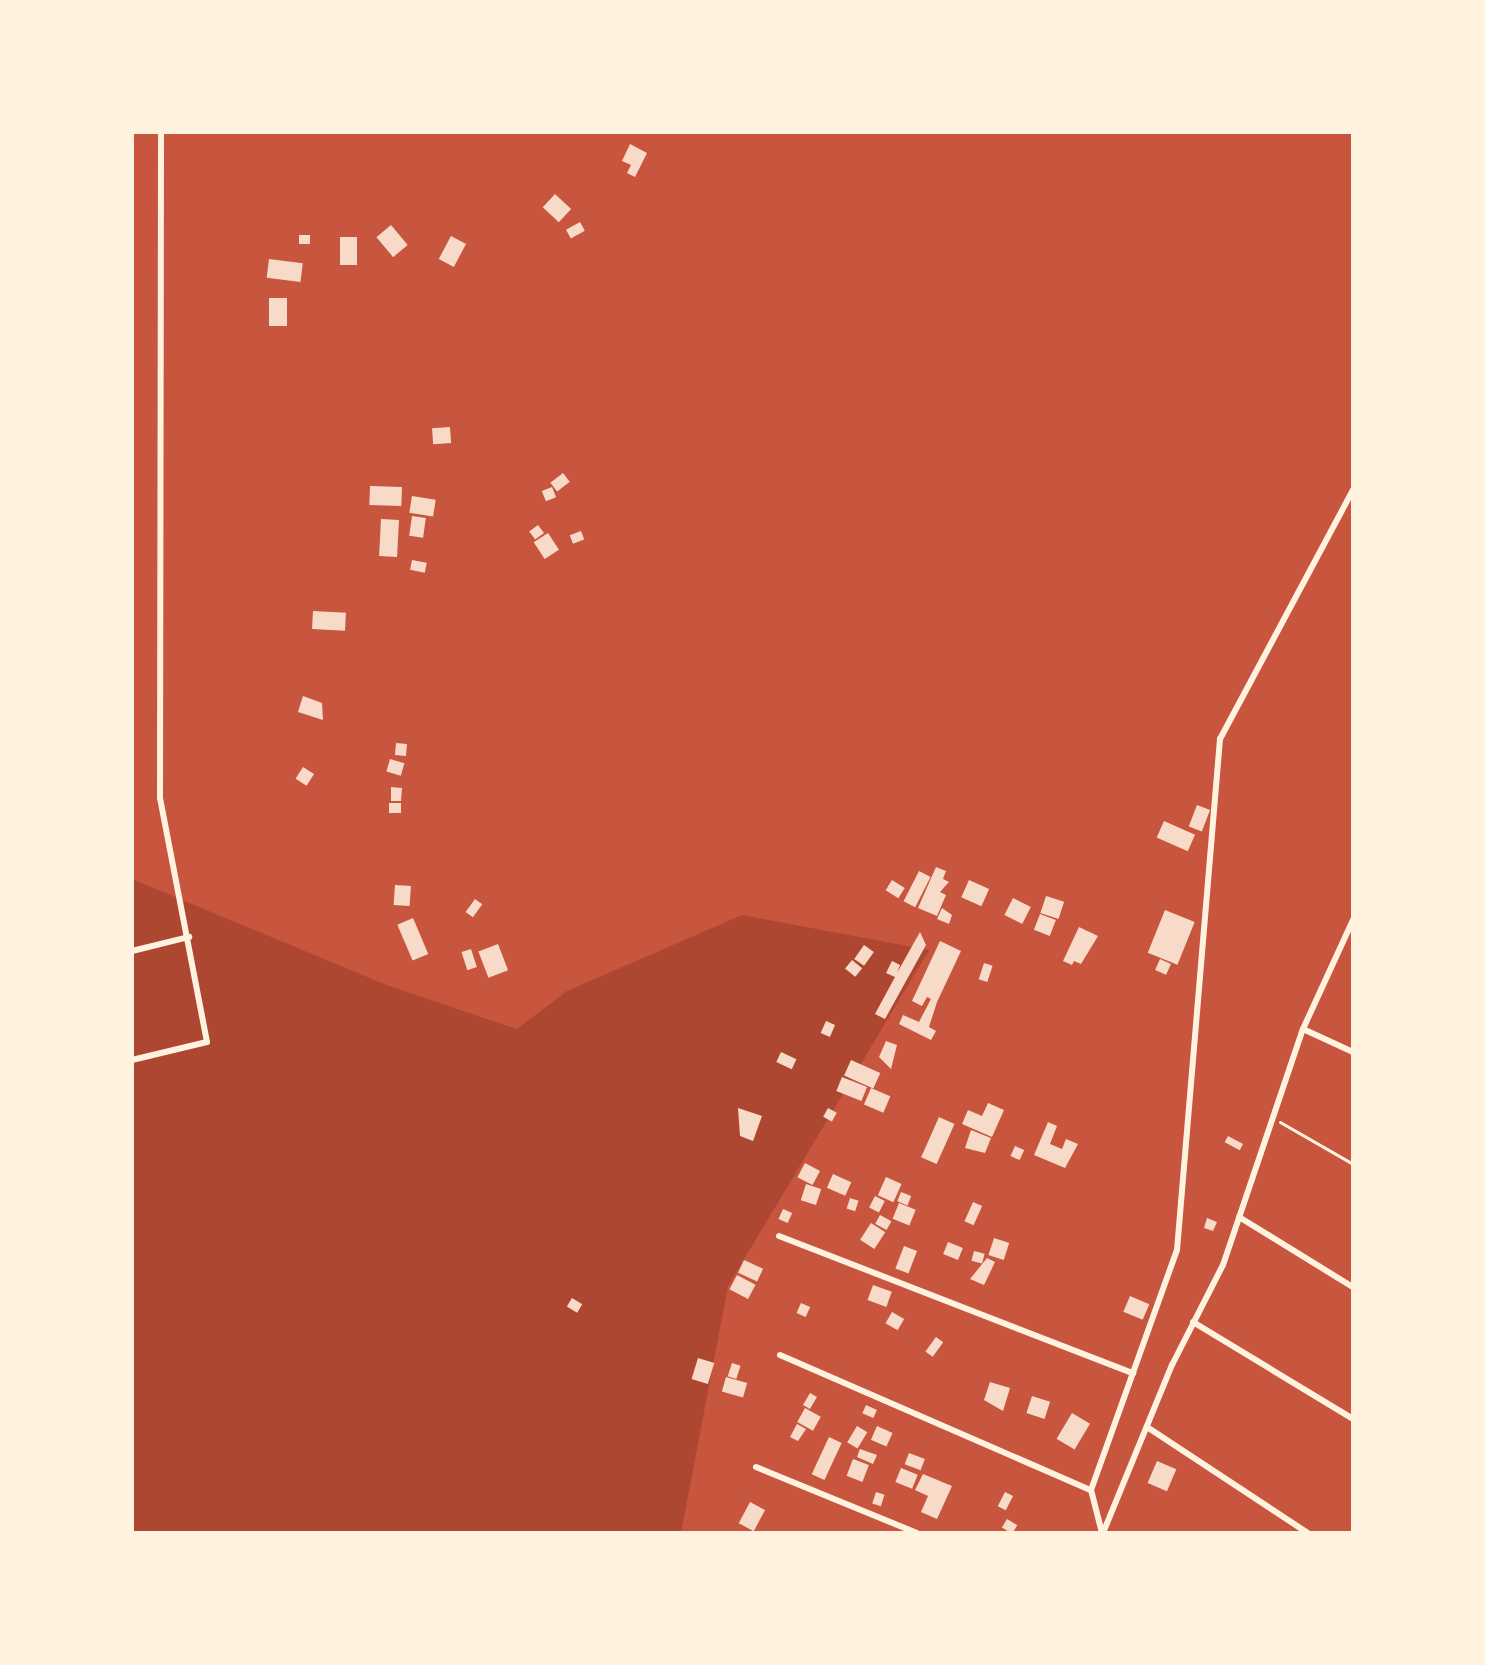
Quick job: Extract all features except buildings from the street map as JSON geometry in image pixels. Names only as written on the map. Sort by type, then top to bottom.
[{"type":"street","points":[[132,1060],[207,1042],[160,798],[161,132]]},
{"type":"street","points":[[1102,1533],[1091,1490],[1177,1250],[1220,739],[1353,490]]},
{"type":"street","points":[[1102,1533],[1193,1322],[1223,1265],[1303,1029],[1353,920]]},
{"type":"street","points":[[132,951],[189,937]]},
{"type":"street","points":[[1303,1029],[1353,1052]]},
{"type":"street","points":[[1239,1217],[1353,1287]]},
{"type":"street","points":[[779,1236],[1133,1373]]},
{"type":"street","points":[[1193,1322],[1353,1419]]},
{"type":"street","points":[[780,1355],[1091,1490]]},
{"type":"street","points":[[1147,1427],[1308,1533]]},
{"type":"street","points":[[756,1467],[917,1533]]},
{"type":"path","points":[[1273,1118],[1353,1164]]},
{"type":"shaded area","points":[[132,879],[389,986],[517,1029],[567,991],[742,915],[929,950],[728,1286],[681,1533],[132,1533]]}]
